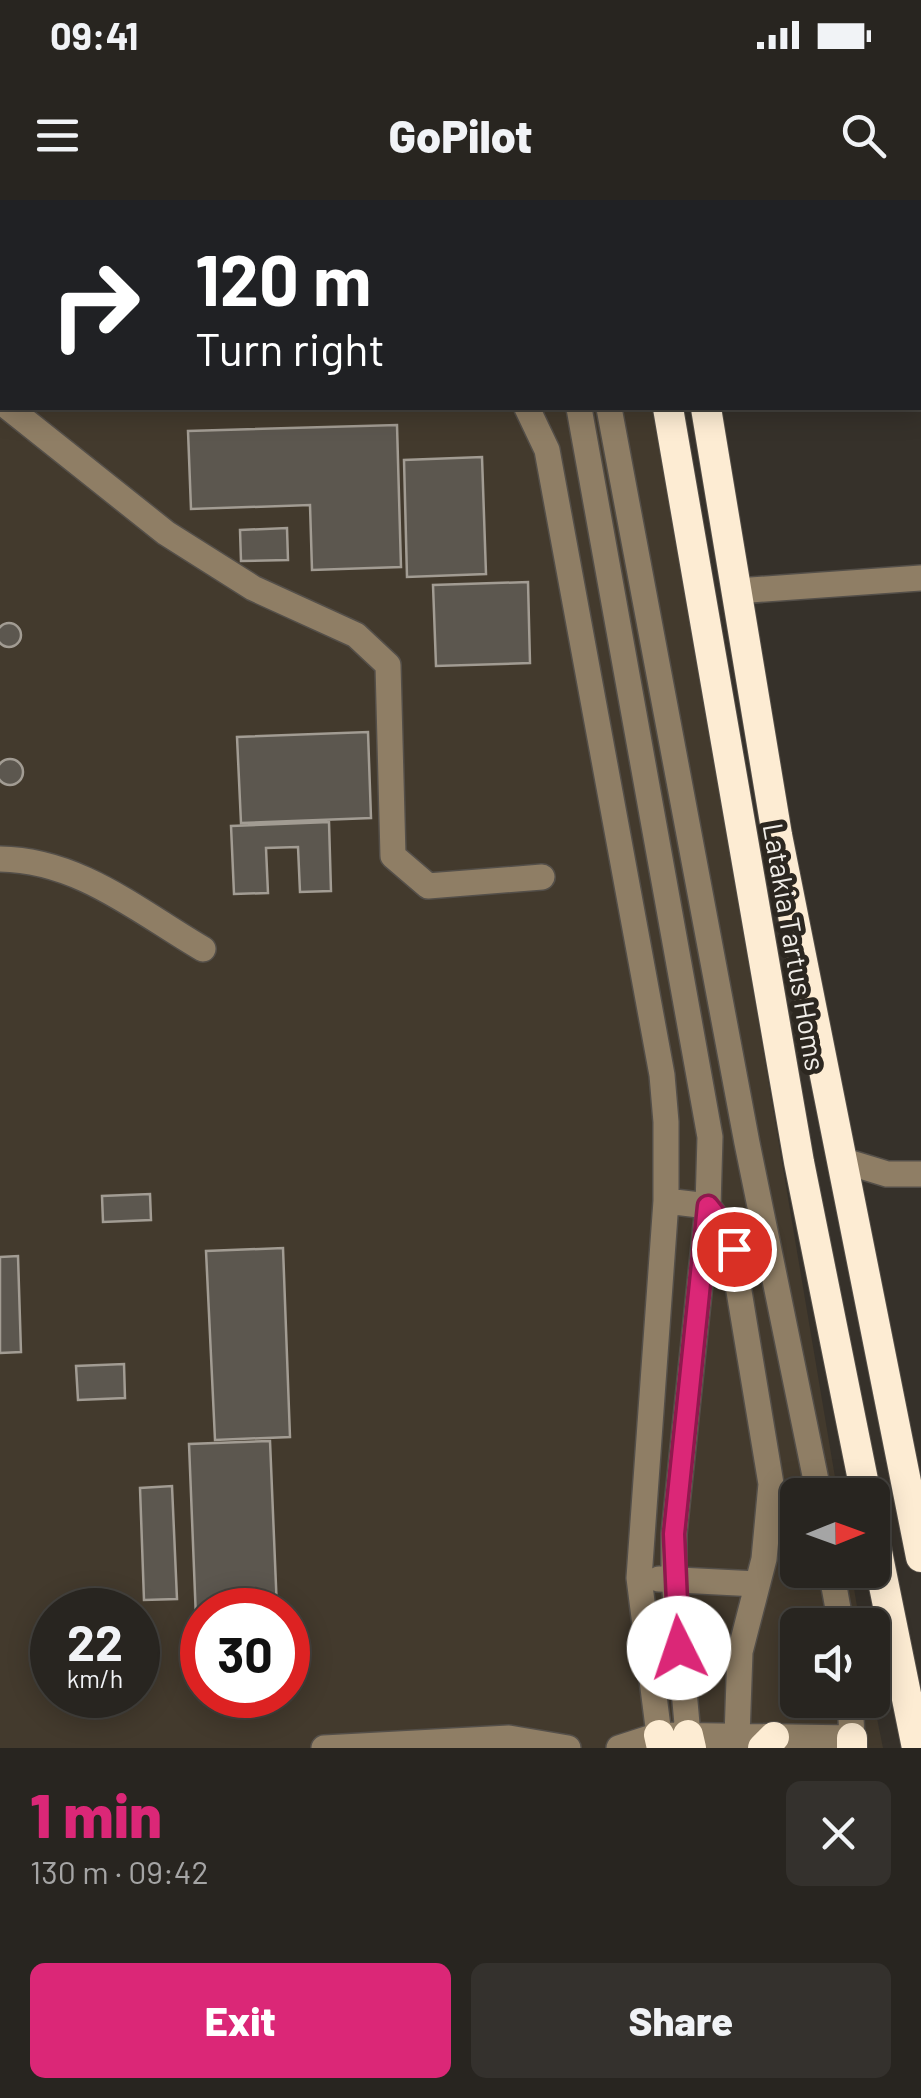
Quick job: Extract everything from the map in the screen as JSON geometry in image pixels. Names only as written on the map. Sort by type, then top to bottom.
[{"type":"highway","name":"Latakia Tartus Homs","points":[[668,410],[799,1162],[863,1478]]},
{"type":"highway","points":[[706,410],[777,835],[921,1556]]},
{"type":"highway","points":[[884,1588],[917,1748]]},
{"type":"street","points":[[12,410],[166,533],[253,588],[356,635],[388,665],[393,856],[428,886],[542,877]]},
{"type":"street","points":[[528,410],[546,450],[662,1075],[666,1201],[639,1578],[675,1741]]},
{"type":"street","points":[[579,410],[710,1137],[708,1206],[674,1534],[675,1741]]},
{"type":"street","points":[[609,410],[743,1124],[816,1478]]},
{"type":"street","points":[[736,590],[921,578]]},
{"type":"street","points":[[0,859],[30,859],[97,882],[203,949]]},
{"type":"street","points":[[841,1160],[887,1174],[921,1174]]},
{"type":"street","points":[[666,1201],[708,1206],[724,1226],[737,1260],[770,1509],[740,1652],[773,1741]]},
{"type":"street","points":[[770,1509],[780,1507]]},
{"type":"street","points":[[639,1578],[757,1584]]},
{"type":"street","points":[[619,1748],[675,1741],[852,1743],[851,1718]]},
{"type":"street","points":[[324,1748],[508,1738],[568,1748]]},
{"type":"shaded area","points":[[0,410],[655,410],[835,1478],[780,1478],[780,1588],[854,1588],[857,1608],[780,1608],[780,1718],[877,1718],[883,1748],[0,1748]]},
{"type":"building","points":[[397,425],[401,567],[312,570],[310,505],[191,509],[188,431]]},
{"type":"building","points":[[482,457],[486,574],[407,577],[404,460]]},
{"type":"building","points":[[287,528],[288,560],[241,561],[240,530]]},
{"type":"building","points":[[528,582],[530,663],[436,666],[433,585]]},
{"type":"building","points":[[14,624],[20,630],[18,644],[0,644],[0,626]]},
{"type":"building","points":[[368,732],[371,818],[241,823],[237,737]]},
{"type":"building","points":[[5,760],[15,760],[22,767],[22,777],[15,784],[5,784],[-1,778],[-1,766]]},
{"type":"building","points":[[329,822],[331,891],[300,892],[298,847],[266,848],[268,893],[234,894],[231,826]]},
{"type":"building","points":[[150,1194],[151,1220],[103,1222],[102,1196]]},
{"type":"building","points":[[283,1248],[290,1437],[215,1440],[206,1251]]},
{"type":"building","points":[[18,1256],[21,1352],[0,1353],[0,1257]]},
{"type":"building","points":[[124,1364],[125,1398],[78,1400],[76,1366]]},
{"type":"building","points":[[270,1441],[276,1588],[195,1588],[189,1444]]},
{"type":"building","points":[[172,1486],[177,1599],[160,1600],[160,1588],[144,1588],[140,1488]]},
{"type":"route","points":[[679,1648],[674,1534],[708,1206],[724,1226],[734,1249]]}]
